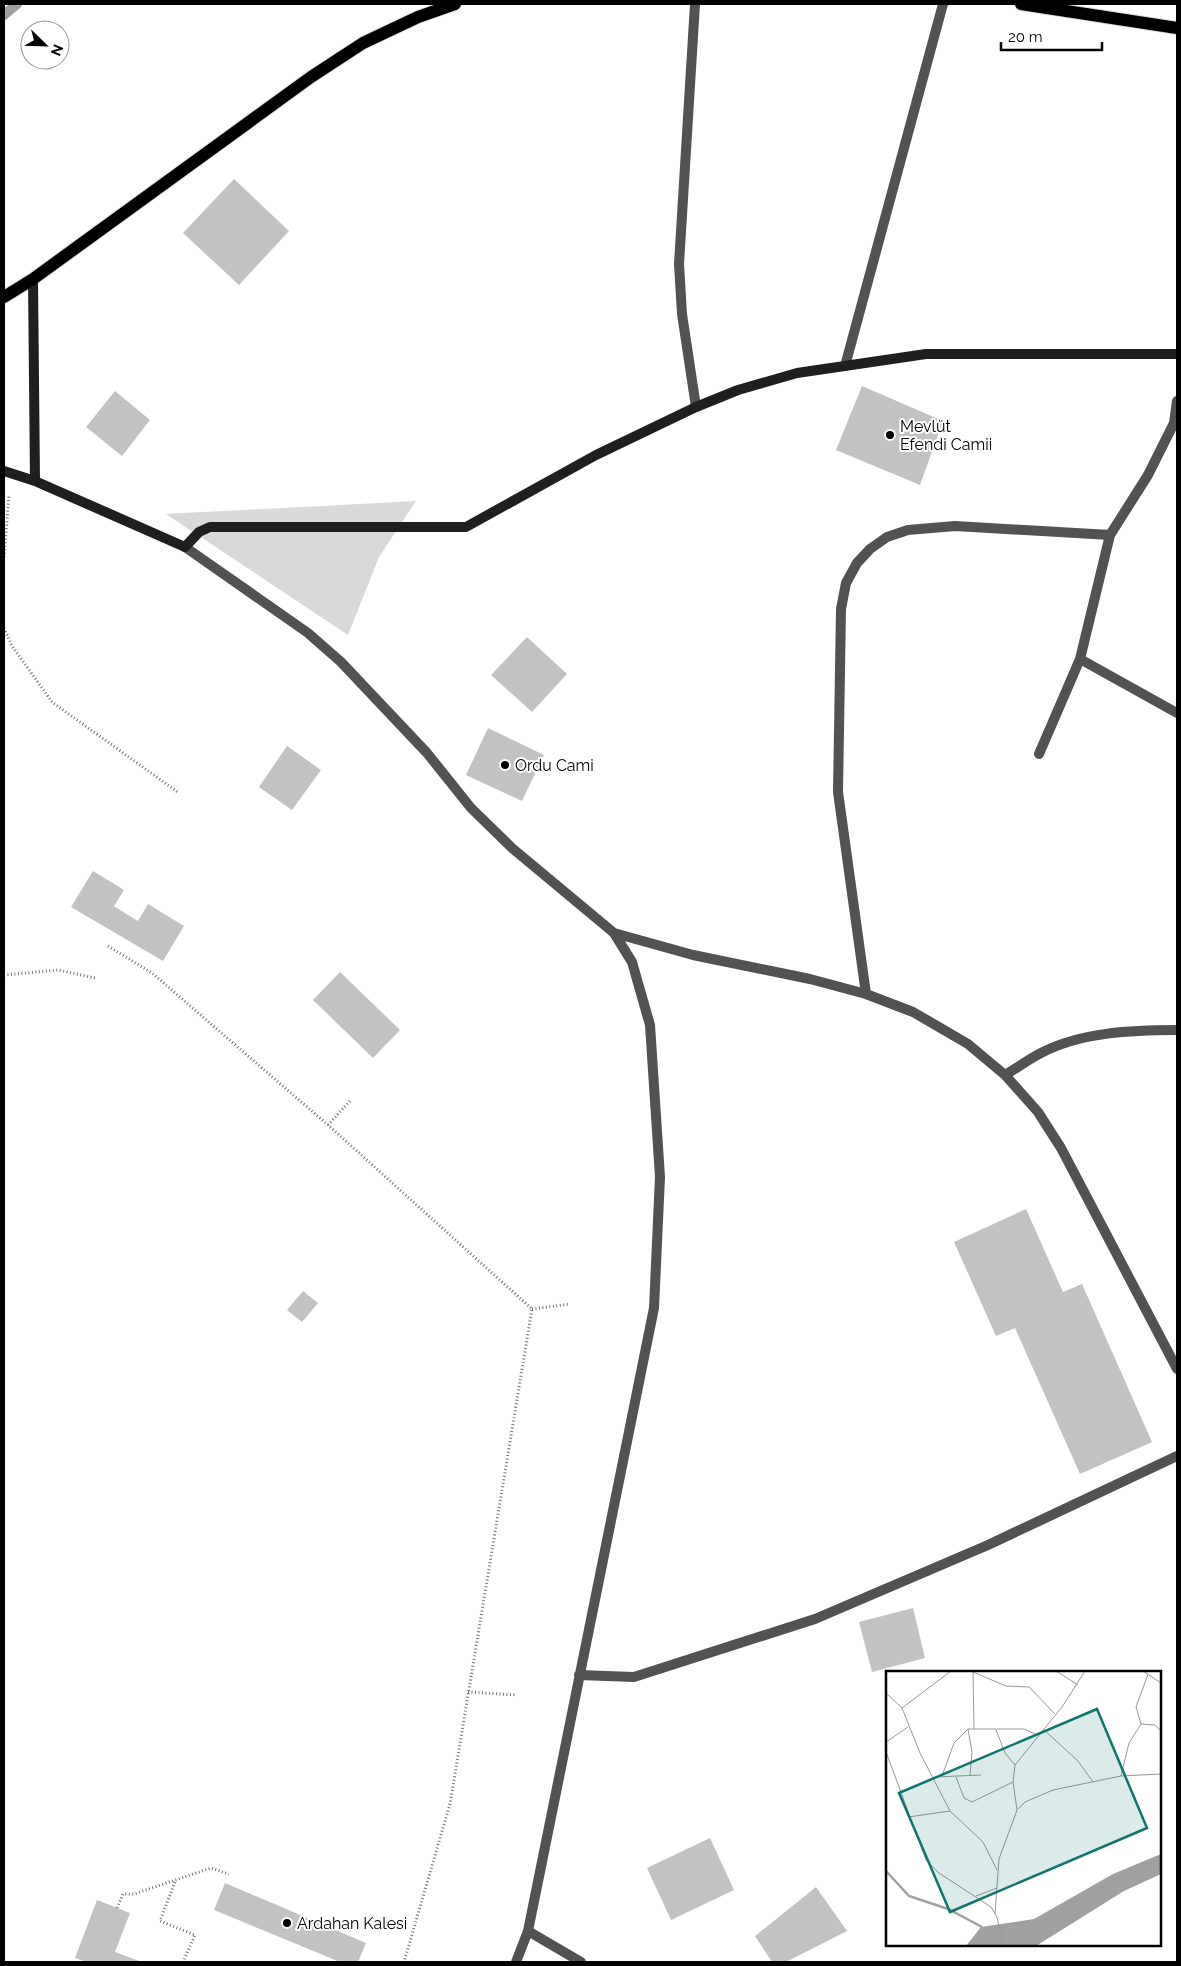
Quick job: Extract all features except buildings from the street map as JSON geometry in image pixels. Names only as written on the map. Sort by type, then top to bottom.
[{"type":"main road","points":[[4,297],[33,279],[311,77],[363,43],[418,17],[455,4]]},
{"type":"main road","points":[[1021,4],[1177,28]]},
{"type":"street","points":[[695,4],[679,264],[682,314],[696,407]]},
{"type":"street","points":[[845,366],[943,4]]},
{"type":"street","points":[[33,279],[35,481]]},
{"type":"street","points":[[185,547],[199,532],[210,527],[466,527],[596,455],[696,407],[738,390],[780,378],[926,354],[1177,354]]},
{"type":"street","points":[[1039,754],[1080,659],[1110,535],[1148,475],[1175,425],[1177,401]]},
{"type":"street","points":[[9,473],[35,481],[185,547],[308,633],[341,662],[427,753],[471,808],[512,848],[614,933],[632,962],[650,1025],[660,1177],[654,1308],[528,1930],[516,1962]]},
{"type":"street","points":[[866,994],[838,792],[841,609],[846,583],[857,563],[870,549],[887,537],[908,530],[954,526],[1110,535]]},
{"type":"street","points":[[1080,659],[1177,714]]},
{"type":"street","points":[[614,933],[694,955],[810,979],[866,994],[913,1012],[968,1044],[1005,1075],[1038,1112],[1061,1148],[1177,1369]]},
{"type":"street","points":[[1005,1075],[1042,1052],[1085,1038],[1137,1030],[1177,1030]]},
{"type":"street","points":[[579,1675],[634,1677],[815,1619],[988,1545],[1177,1456]]},
{"type":"street","points":[[528,1930],[581,1962]]},
{"type":"path","points":[[4,556],[9,473]]},
{"type":"path","points":[[4,628],[12,646],[52,702],[179,793]]},
{"type":"path","points":[[108,946],[152,973],[328,1125],[532,1308],[570,1304]]},
{"type":"path","points":[[4,975],[58,970],[95,978]]},
{"type":"path","points":[[328,1125],[350,1101]]},
{"type":"path","points":[[404,1962],[450,1804],[532,1308]]},
{"type":"path","points":[[468,1692],[518,1696]]},
{"type":"path","points":[[117,1908],[123,1894],[134,1894],[175,1882],[211,1868],[229,1874]]},
{"type":"path","points":[[175,1882],[160,1920],[195,1935],[183,1962]]},
{"type":"shaded area","points":[[416,501],[379,557],[348,635],[166,514]]},
{"type":"waterway","points":[[4,15],[17,4]]},
{"type":"place","name":"Mevlüt Efendi Camii","points":[[890,435]]},
{"type":"place","name":"Ordu Cami","points":[[505,765]]},
{"type":"place","name":"Ardahan Kalesi","points":[[287,1923]]}]
